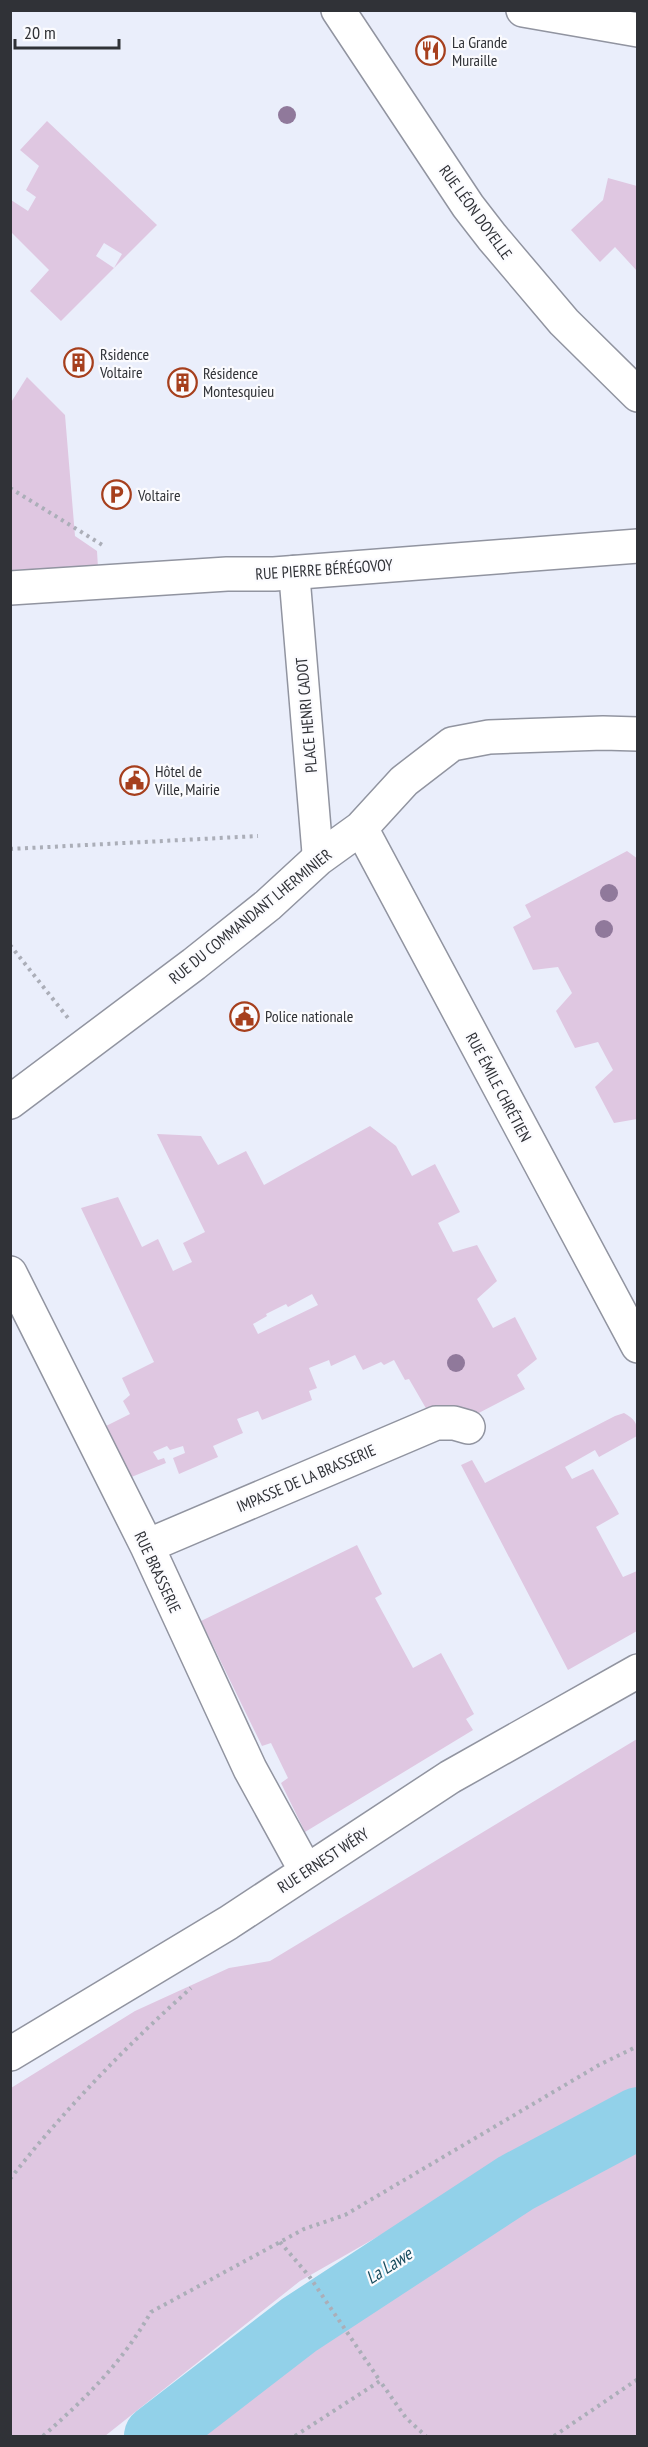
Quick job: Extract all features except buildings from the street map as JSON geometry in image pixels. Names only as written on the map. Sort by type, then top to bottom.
[{"type":"street","name":"RUE LÉON DOYELLE","points":[[338,10],[468,206],[492,237],[564,322],[638,395]]},
{"type":"street","points":[[523,10],[638,30]]},
{"type":"street","name":"RUE PIERRE BÉRÉGOVOY","points":[[10,588],[227,574],[274,574],[638,546]]},
{"type":"street","name":"PLACE HENRI CADOT","points":[[294,571],[318,860]]},
{"type":"street","name":"RUE DU COMMANDANT LHERMINIER","points":[[10,1102],[194,964],[268,905],[318,860],[360,828],[404,781],[452,744],[489,737],[638,734]]},
{"type":"street","name":"RUE ÉMILE CHRÉTIEN","points":[[360,828],[638,1346]]},
{"type":"street","name":"RUE BRASSERIE","points":[[10,1273],[147,1546],[250,1769],[306,1871]]},
{"type":"street","name":"IMPASSE DE LA BRASSERIE","points":[[147,1546],[436,1423],[454,1423],[468,1427]]},
{"type":"street","name":"RUE ERNEST WÉRY","points":[[10,2054],[218,1929],[450,1778],[638,1671]]},
{"type":"path","points":[[10,488],[107,548]]},
{"type":"path","points":[[10,849],[258,836]]},
{"type":"path","points":[[10,945],[88,1042]]},
{"type":"path","points":[[10,2179],[45,2135],[156,2019],[195,1984]]},
{"type":"path","points":[[43,2436],[105,2379],[138,2336],[151,2312],[304,2229],[345,2215],[599,2065],[638,2046]]},
{"type":"path","points":[[280,2242],[309,2276],[406,2418],[426,2436]]},
{"type":"path","points":[[554,2436],[638,2379]]},
{"type":"path","points":[[295,2436],[380,2381]]},
{"type":"shaded area","points":[[47,121],[157,225],[61,321],[30,291],[49,270],[11,232],[11,200],[28,211],[36,197],[26,190],[39,166],[20,150]],"holes":[[[104,243],[122,254],[114,268],[96,256]]]},
{"type":"shaded area","points":[[608,178],[637,186],[637,271],[615,247],[600,262],[571,230],[603,200]]},
{"type":"shaded area","points":[[27,377],[65,415],[75,536],[97,551],[98,568],[11,570],[10,404]]},
{"type":"shaded area","points":[[627,851],[638,859],[637,1119],[614,1123],[595,1087],[613,1070],[598,1042],[575,1048],[556,1011],[572,993],[558,967],[533,970],[513,927],[531,917],[525,905]]},
{"type":"shaded area","points":[[370,1126],[396,1146],[412,1176],[435,1164],[460,1212],[438,1223],[453,1252],[477,1245],[497,1281],[477,1299],[493,1328],[515,1317],[537,1359],[517,1375],[525,1389],[471,1417],[431,1417],[409,1379],[405,1380],[394,1360],[384,1365],[381,1362],[363,1370],[355,1355],[331,1366],[329,1360],[309,1368],[317,1388],[309,1391],[312,1400],[262,1420],[258,1411],[237,1419],[243,1433],[213,1446],[218,1457],[179,1474],[173,1458],[185,1453],[183,1446],[170,1450],[167,1446],[153,1452],[158,1460],[164,1458],[166,1463],[129,1478],[104,1427],[130,1414],[123,1401],[130,1395],[122,1378],[154,1362],[81,1208],[118,1197],[142,1247],[158,1239],[173,1271],[192,1262],[183,1243],[205,1232],[157,1134],[201,1136],[218,1165],[246,1151],[264,1185]],"holes":[[[312,1294],[318,1305],[258,1334],[253,1324],[267,1316],[266,1314],[286,1304],[288,1307]]]},
{"type":"shaded area","points":[[624,1413],[635,1422],[637,1436],[599,1457],[595,1450],[565,1467],[572,1479],[593,1469],[619,1514],[596,1527],[623,1577],[637,1571],[637,1631],[568,1670],[461,1465],[472,1460],[485,1483]]},
{"type":"shaded area","points":[[357,1545],[382,1594],[375,1598],[413,1668],[441,1653],[474,1714],[466,1719],[473,1730],[305,1832],[281,1783],[288,1778],[271,1743],[262,1746],[201,1621]]},
{"type":"shaded area","points":[[637,1739],[637,2089],[300,2281],[105,2436],[11,2436],[11,2088],[135,2011],[229,1968],[270,1961]]},
{"type":"shaded area","points":[[637,2142],[637,2436],[181,2436],[342,2323],[529,2202]]},
{"type":"waterway","name":"La Lawe","points":[[155,2436],[299,2325],[516,2183],[638,2118]]},
{"type":"place","name":"La Grande Muraille","points":[[431,51]]},
{"type":"place","name":"Rsidence Voltaire","points":[[79,363]]},
{"type":"place","name":"Résidence Montesquieu","points":[[182,382]]},
{"type":"place","name":"Voltaire","points":[[117,495]]},
{"type":"place","name":"Hôtel de Ville, Mairie","points":[[134,780]]},
{"type":"place","name":"Police nationale","points":[[244,1016]]}]
